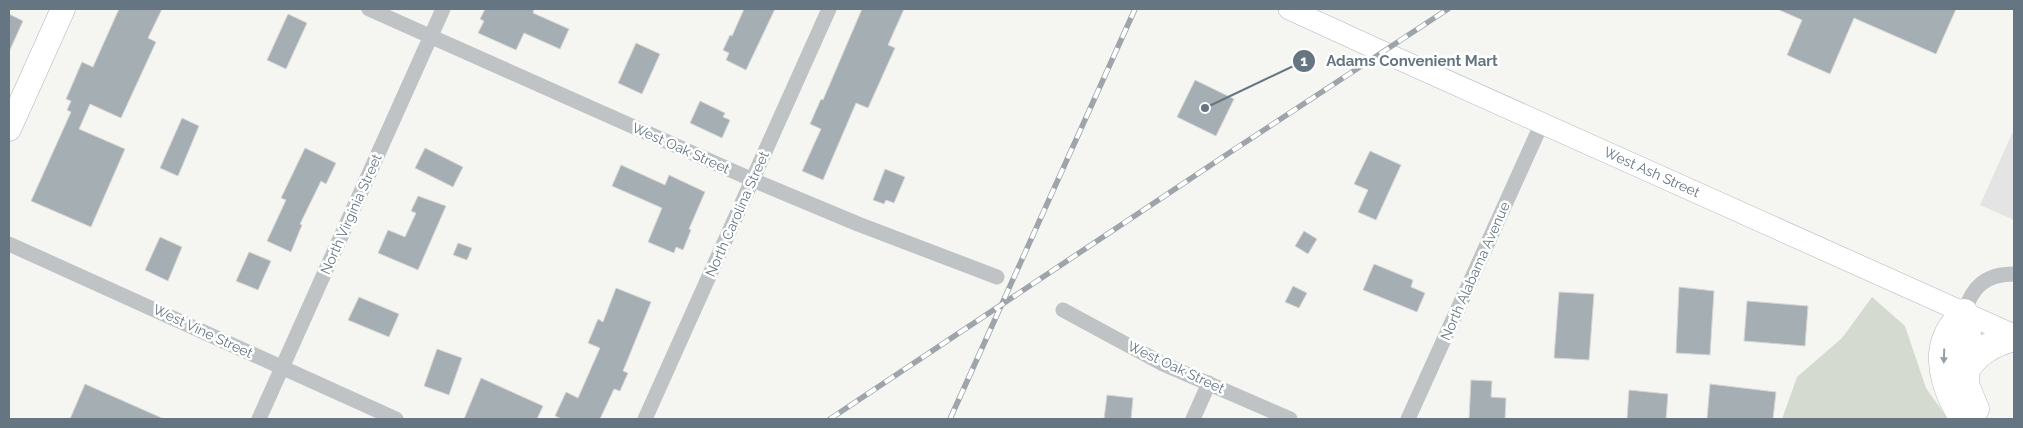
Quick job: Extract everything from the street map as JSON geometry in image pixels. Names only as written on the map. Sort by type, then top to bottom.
[{"type":"highway","points":[[1964,314],[1968,341],[1965,355],[1965,386],[1969,398],[1982,419]]},
{"type":"highway","points":[[1964,314],[1948,334],[1943,359],[1948,389],[1964,419]]},
{"type":"highway","points":[[1964,372],[1974,358],[1989,346],[2014,336]]},
{"type":"main road","points":[[9,129],[63,9]]},
{"type":"main road","name":"West Ash Street","points":[[1289,9],[2014,336]]},
{"type":"street","name":"West Oak Street","points":[[369,9],[753,180],[858,224],[997,277]]},
{"type":"street","name":"North Virginia Street","points":[[260,419],[443,9]]},
{"type":"street","name":"North Carolina Street","points":[[645,419],[829,9]]},
{"type":"street","name":"North Alabama Avenue","points":[[1408,419],[1542,123]]},
{"type":"street","name":"West Vine Street","points":[[9,244],[396,419]]},
{"type":"street","points":[[1964,314],[1969,299],[1980,284],[1998,276],[2014,274]]},
{"type":"street","name":"West Oak Street","points":[[1064,310],[1161,363],[1290,419]]},
{"type":"street","points":[[1193,419],[1209,383]]},
{"type":"shaded area","points":[[2014,129],[2014,220],[1980,205]]},
{"type":"shaded area","points":[[1872,297],[1905,326],[1926,388],[1948,419],[1782,419],[1797,377],[1842,338]]},
{"type":"building","points":[[119,9],[162,9],[148,38],[156,42],[121,118],[90,104],[79,129],[125,149],[91,227],[31,201],[71,112],[67,110],[71,101],[66,99],[82,62],[93,67]]},
{"type":"building","points":[[485,9],[534,9],[533,13],[569,29],[560,49],[524,33],[516,50],[478,33],[484,21],[480,19]]},
{"type":"building","points":[[744,9],[775,9],[746,70],[726,60],[729,53],[723,50],[730,35],[732,36]]},
{"type":"building","points":[[862,9],[904,9],[888,45],[895,48],[868,108],[856,103],[823,180],[802,171],[821,129],[810,124],[821,99],[823,100]]},
{"type":"building","points":[[1777,9],[1956,9],[1936,54],[1854,18],[1830,74],[1787,55],[1802,20]]},
{"type":"building","points":[[9,14],[23,21],[9,52]]},
{"type":"building","points":[[288,14],[307,23],[286,69],[267,60]]},
{"type":"building","points":[[636,43],[660,54],[642,94],[618,83]]},
{"type":"building","points":[[1195,80],[1234,99],[1216,136],[1177,117]]},
{"type":"building","points":[[700,101],[725,113],[723,117],[730,120],[722,138],[690,123]]},
{"type":"building","points":[[182,118],[199,126],[178,176],[160,168]]},
{"type":"building","points":[[305,148],[336,163],[326,184],[321,181],[300,224],[302,225],[291,252],[267,241],[286,200],[281,198]]},
{"type":"building","points":[[425,148],[463,167],[453,187],[415,168]]},
{"type":"building","points":[[1370,151],[1401,165],[1376,220],[1358,212],[1368,190],[1354,184]]},
{"type":"building","points":[[621,165],[665,185],[669,175],[705,192],[689,229],[691,230],[683,250],[676,247],[674,253],[648,242],[662,208],[612,186]]},
{"type":"building","points":[[885,169],[905,177],[894,203],[886,200],[884,204],[873,200]]},
{"type":"building","points":[[418,196],[446,206],[418,270],[378,253],[388,230],[405,237],[416,213],[411,211]]},
{"type":"building","points":[[1304,231],[1317,239],[1308,254],[1295,246]]},
{"type":"building","points":[[160,237],[182,247],[168,281],[145,270]]},
{"type":"building","points":[[458,243],[472,248],[467,260],[453,255]]},
{"type":"building","points":[[249,252],[271,261],[258,290],[236,281]]},
{"type":"building","points":[[1374,264],[1413,280],[1411,287],[1425,293],[1417,312],[1363,290]]},
{"type":"building","points":[[1293,286],[1307,293],[1299,308],[1285,302]]},
{"type":"building","points":[[1679,287],[1714,291],[1710,355],[1676,353]]},
{"type":"building","points":[[616,288],[651,302],[623,371],[628,373],[620,391],[614,389],[600,419],[562,419],[555,416],[566,392],[578,398],[600,348],[588,343],[598,319],[603,322]]},
{"type":"building","points":[[1559,292],[1594,294],[1589,360],[1554,358]]},
{"type":"building","points":[[359,297],[399,314],[389,337],[348,320]]},
{"type":"building","points":[[1747,301],[1808,306],[1805,346],[1744,341]]},
{"type":"building","points":[[437,349],[462,358],[449,395],[424,386]]},
{"type":"building","points":[[481,378],[543,406],[537,419],[464,419]]},
{"type":"building","points":[[1471,380],[1492,381],[1491,397],[1506,398],[1505,419],[1469,419]]},
{"type":"building","points":[[85,384],[164,419],[70,419]]},
{"type":"building","points":[[1710,384],[1776,392],[1773,419],[1707,419]]},
{"type":"building","points":[[1629,390],[1668,394],[1666,419],[1627,419]]},
{"type":"building","points":[[1107,395],[1133,398],[1131,419],[1104,419]]},
{"type":"railway","points":[[950,419],[1135,9]]},
{"type":"railway","points":[[830,419],[1448,9]]},
{"type":"place","name":"Adams Convenient Mart","points":[[1205,108]]}]
